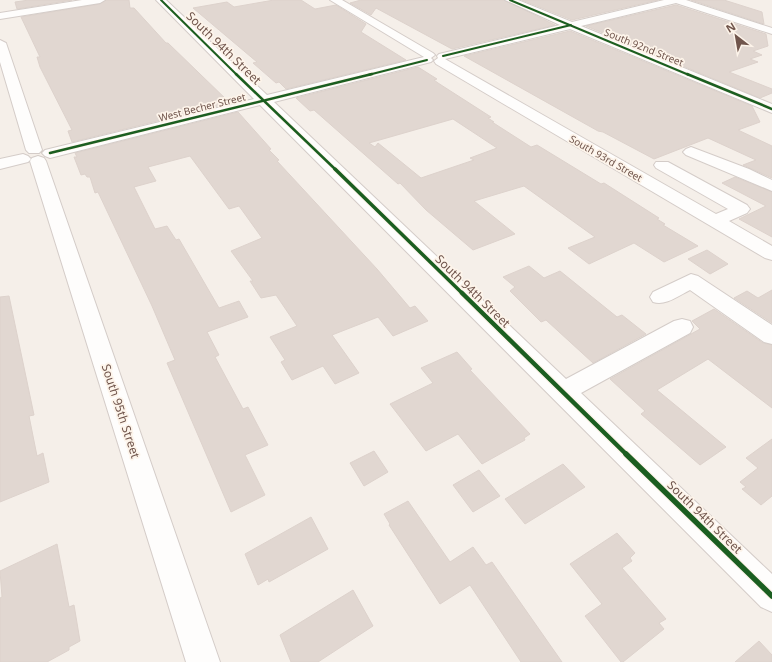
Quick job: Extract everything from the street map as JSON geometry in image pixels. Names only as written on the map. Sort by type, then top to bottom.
[{"type":"street","points":[[0,16],[100,0]]},
{"type":"street","name":"South 94th Street","points":[[161,0],[772,596]]},
{"type":"street","name":"South 93rd Street","points":[[335,0],[772,254]]},
{"type":"street","name":"South 92nd Street","points":[[510,0],[772,109]]},
{"type":"street","points":[[676,0],[772,31]]},
{"type":"street","name":"West Becher Street","points":[[0,164],[676,0]]},
{"type":"street","name":"South 95th Street","points":[[0,43],[203,662]]},
{"type":"street","points":[[691,152],[743,172],[772,186]]},
{"type":"street","points":[[662,165],[741,209],[715,221]]},
{"type":"street","points":[[682,202],[708,191]]},
{"type":"street","points":[[660,297],[692,281],[772,336]]},
{"type":"street","points":[[563,392],[682,327]]},
{"type":"building","points":[[29,0],[72,0],[17,9],[15,2]]},
{"type":"building","points":[[106,0],[129,0],[130,8],[134,8],[166,43],[168,43],[230,103],[72,142],[68,131],[72,130],[40,67],[37,57],[40,57],[21,17],[100,4]]},
{"type":"building","points":[[274,0],[301,0],[315,9],[336,5],[366,24],[361,32],[406,60],[286,89],[279,82],[276,83],[253,63],[257,62],[193,8],[227,2],[234,7]]},
{"type":"building","points":[[361,0],[504,0],[555,25],[452,49],[376,8],[371,15],[350,3]]},
{"type":"building","points":[[522,0],[658,0],[572,20]]},
{"type":"building","points":[[691,0],[724,0],[762,12],[764,24]]},
{"type":"building","points":[[676,5],[766,34],[768,46],[753,51],[762,55],[750,59],[758,62],[729,72],[772,89],[772,93],[760,98],[586,26]]},
{"type":"building","points":[[570,31],[752,106],[760,122],[738,130],[772,146],[772,178],[743,165],[756,160],[708,138],[654,159],[603,132],[598,131],[464,56]]},
{"type":"building","points":[[418,67],[437,79],[434,80],[438,83],[491,117],[488,118],[494,122],[492,122],[531,147],[537,145],[601,184],[604,183],[659,218],[657,219],[665,224],[663,225],[698,246],[664,262],[634,243],[589,264],[568,248],[595,237],[524,186],[474,201],[515,234],[473,250],[426,210],[400,183],[398,184],[314,110],[310,111],[296,98]],"holes":[[[453,119],[497,148],[470,158],[474,160],[421,178],[378,143],[375,147],[369,143]]]},
{"type":"building","points":[[238,112],[271,149],[269,150],[279,160],[277,161],[377,269],[410,308],[415,306],[428,321],[393,336],[378,317],[332,335],[359,373],[335,384],[323,366],[292,380],[281,362],[285,360],[270,337],[297,326],[276,295],[261,298],[250,281],[253,281],[231,251],[262,238],[239,206],[229,209],[190,156],[148,167],[156,181],[134,187],[155,229],[167,226],[176,240],[179,239],[219,308],[239,301],[248,317],[207,332],[219,355],[215,357],[243,409],[248,407],[268,445],[245,455],[265,495],[231,512],[167,363],[175,360],[152,306],[98,192],[95,193],[90,177],[87,177],[85,174],[81,175],[74,157],[77,157],[75,153]]},
{"type":"building","points":[[735,177],[772,192],[772,237],[739,219],[766,206],[722,183]]},
{"type":"building","points":[[707,250],[728,264],[710,274],[688,259]]},
{"type":"building","points":[[529,266],[544,278],[560,271],[617,317],[622,315],[646,334],[593,363],[546,320],[541,322],[510,291],[515,287],[503,277]]},
{"type":"building","points":[[772,290],[772,323],[734,298],[747,291],[758,298]]},
{"type":"building","points":[[9,296],[34,415],[29,416],[37,456],[43,453],[49,482],[0,502],[0,297]]},
{"type":"building","points":[[714,309],[763,343],[772,345],[772,408],[708,359],[657,390],[726,447],[700,465],[641,414],[645,411],[610,379],[700,329],[692,321]]},
{"type":"building","points":[[457,352],[472,369],[470,370],[530,434],[524,438],[525,440],[482,464],[458,434],[426,451],[390,404],[433,383],[421,368]]},
{"type":"building","points":[[772,439],[772,496],[761,505],[742,489],[746,487],[740,482],[758,468],[746,458]]},
{"type":"building","points":[[374,451],[388,472],[364,486],[350,463]]},
{"type":"building","points":[[563,464],[585,487],[525,524],[505,499]]},
{"type":"building","points":[[479,470],[500,496],[473,512],[453,485]]},
{"type":"building","points":[[408,501],[450,562],[473,547],[486,565],[492,562],[562,662],[521,662],[470,585],[440,604],[389,525],[390,524],[384,514]]},
{"type":"building","points":[[311,517],[328,549],[269,582],[268,579],[258,585],[245,554]]},
{"type":"building","points":[[617,533],[635,553],[630,558],[632,561],[622,568],[666,619],[659,623],[664,629],[623,662],[621,662],[585,616],[602,604],[570,564]]},
{"type":"building","points":[[57,544],[69,607],[74,605],[80,641],[69,647],[69,650],[47,662],[0,662],[0,598],[2,597],[0,571]]},
{"type":"building","points":[[353,590],[373,626],[318,662],[291,662],[280,635]]},
{"type":"building","points":[[759,641],[772,655],[772,662],[735,662]]},
{"type":"cycle path","points":[[161,0],[772,596]]},
{"type":"cycle path","points":[[510,0],[772,109]]},
{"type":"cycle path","points":[[443,56],[571,25]]},
{"type":"cycle path","points":[[50,153],[427,60]]}]
